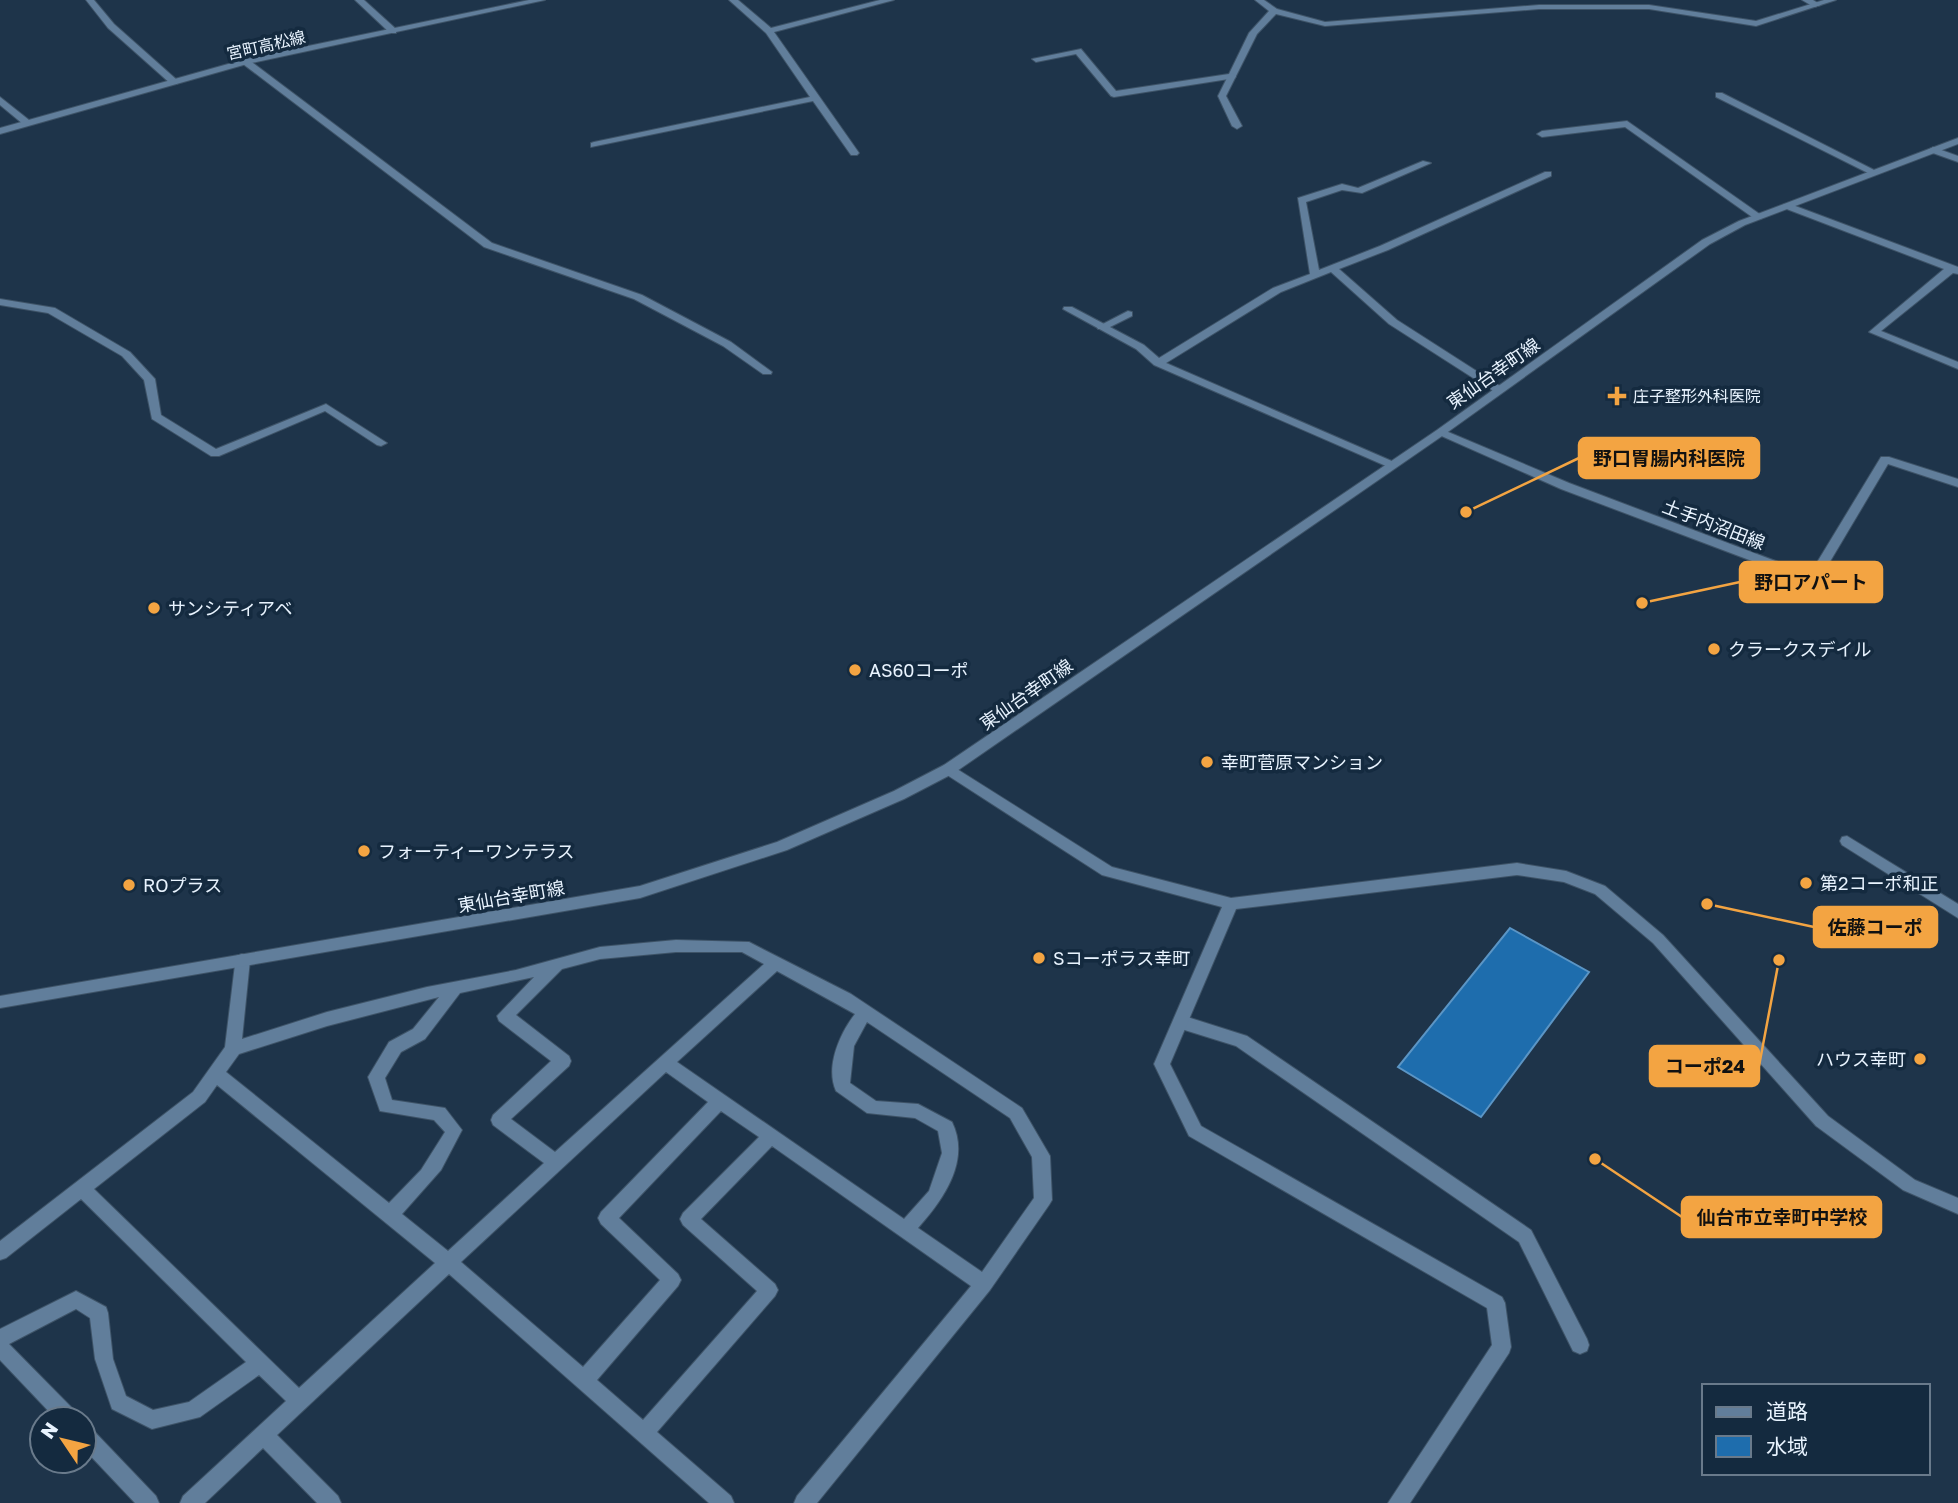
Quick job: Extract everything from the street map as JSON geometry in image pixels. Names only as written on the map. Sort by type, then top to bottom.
[{"type":"street","points":[[90,0],[111,26],[174,82]]},
{"type":"street","points":[[359,0],[393,31]]},
{"type":"street","name":"宮町高松線","points":[[0,131],[246,62],[541,0]]},
{"type":"street","points":[[733,0],[769,31],[854,153]]},
{"type":"street","points":[[769,31],[891,0]]},
{"type":"street","points":[[1259,0],[1274,11],[1325,24],[1539,7],[1648,7],[1756,24],[1832,0]]},
{"type":"street","points":[[1806,0],[1817,5]]},
{"type":"street","points":[[1237,126],[1222,96],[1253,33],[1274,11]]},
{"type":"street","points":[[1036,59],[1078,51],[1114,94],[1232,75]]},
{"type":"street","points":[[246,62],[488,245],[638,297],[727,344],[767,372]]},
{"type":"street","points":[[1719,95],[1875,173]]},
{"type":"street","points":[[594,145],[816,98]]},
{"type":"street","points":[[0,100],[26,122]]},
{"type":"street","points":[[1542,134],[1627,124],[1758,216]]},
{"type":"street","name":"東仙台幸町線","points":[[0,1002],[640,891],[782,846],[899,795],[949,769],[1390,464],[1441,432],[1706,242],[1758,216],[1958,141]]},
{"type":"street","points":[[1933,150],[1958,159]]},
{"type":"street","points":[[1315,275],[1301,200],[1342,187],[1359,191],[1426,163]]},
{"type":"street","points":[[1158,363],[1277,290],[1384,248],[1548,174]]},
{"type":"street","points":[[1787,206],[1955,270]]},
{"type":"street","points":[[1332,268],[1393,322],[1499,390]]},
{"type":"street","points":[[1955,270],[1874,332],[1958,366]]},
{"type":"street","points":[[0,302],[51,310],[126,354],[149,379],[156,417],[215,454],[326,407],[382,443]]},
{"type":"street","points":[[1068,309],[1140,347],[1158,363],[1390,464]]},
{"type":"street","points":[[1102,327],[1128,314]]},
{"type":"street","name":"土手内沼田線","points":[[1441,432],[1566,486],[1813,580],[1885,458],[1958,483]]},
{"type":"street","points":[[949,769],[1107,871],[1231,904],[1517,869],[1566,877],[1600,890],[1658,939],[1822,1121],[1909,1185],[1958,1206]]},
{"type":"street","points":[[1847,841],[1958,912]]},
{"type":"street","points":[[1231,904],[1162,1064],[1195,1130],[1496,1303],[1502,1347],[1398,1503]]},
{"type":"street","points":[[233,1049],[327,1019],[600,953],[676,946],[744,946],[845,999],[1016,1113],[1041,1156],[1043,1200],[984,1284],[804,1503]]},
{"type":"street","points":[[0,1252],[199,1097],[233,1049],[242,960]]},
{"type":"street","points":[[190,1503],[555,1162],[775,963]]},
{"type":"street","points":[[555,1162],[499,1120],[562,1061],[505,1016],[557,964]]},
{"type":"street","points":[[390,1214],[426,1180],[446,1149],[454,1130],[439,1113],[386,1106],[376,1077],[395,1046],[419,1034],[455,988]]},
{"type":"street","points":[[865,1013],[851,1028],[841,1058],[842,1086],[873,1108],[918,1111],[946,1126],[951,1153],[936,1195],[906,1230]]},
{"type":"street","points":[[1181,1022],[1241,1041],[1525,1236],[1580,1345]]},
{"type":"street","points":[[665,1063],[984,1284]]},
{"type":"street","points":[[216,1074],[449,1262],[724,1503]]},
{"type":"street","points":[[584,1380],[672,1280],[607,1218],[720,1101]]},
{"type":"street","points":[[644,1433],[769,1290],[690,1219],[771,1136]]},
{"type":"street","points":[[82,1188],[299,1401]]},
{"type":"street","points":[[0,1339],[76,1300],[99,1313],[104,1359],[119,1402],[152,1420],[193,1410],[260,1363]]},
{"type":"street","points":[[0,1347],[56,1405]]},
{"type":"street","points":[[263,1435],[331,1503]]},
{"type":"street","points":[[98,1450],[149,1503]]},
{"type":"water","points":[[1510,928],[1589,972],[1481,1117],[1398,1067]]},
{"type":"place","name":"庄子整形外科医院","points":[[1617,396]]},
{"type":"place","name":"野口胃腸内科医院","points":[[1466,512]]},
{"type":"place","name":"野口アパート","points":[[1642,603]]},
{"type":"place","name":"サンシティアベ","points":[[154,608]]},
{"type":"place","name":"クラークスデイル","points":[[1714,649]]},
{"type":"place","name":"AS60コーポ","points":[[855,670]]},
{"type":"place","name":"幸町菅原マンション","points":[[1207,762]]},
{"type":"place","name":"フォーティーワンテラス","points":[[364,851]]},
{"type":"place","name":"第2コーポ和正","points":[[1806,883]]},
{"type":"place","name":"ROプラス","points":[[129,885]]},
{"type":"place","name":"佐藤コーポ","points":[[1707,904]]},
{"type":"place","name":"Sコーポラス幸町","points":[[1039,958]]},
{"type":"place","name":"コーポ24","points":[[1779,960]]},
{"type":"place","name":"ハウス幸町","points":[[1920,1059]]},
{"type":"place","name":"仙台市立幸町中学校","points":[[1595,1159]]}]
